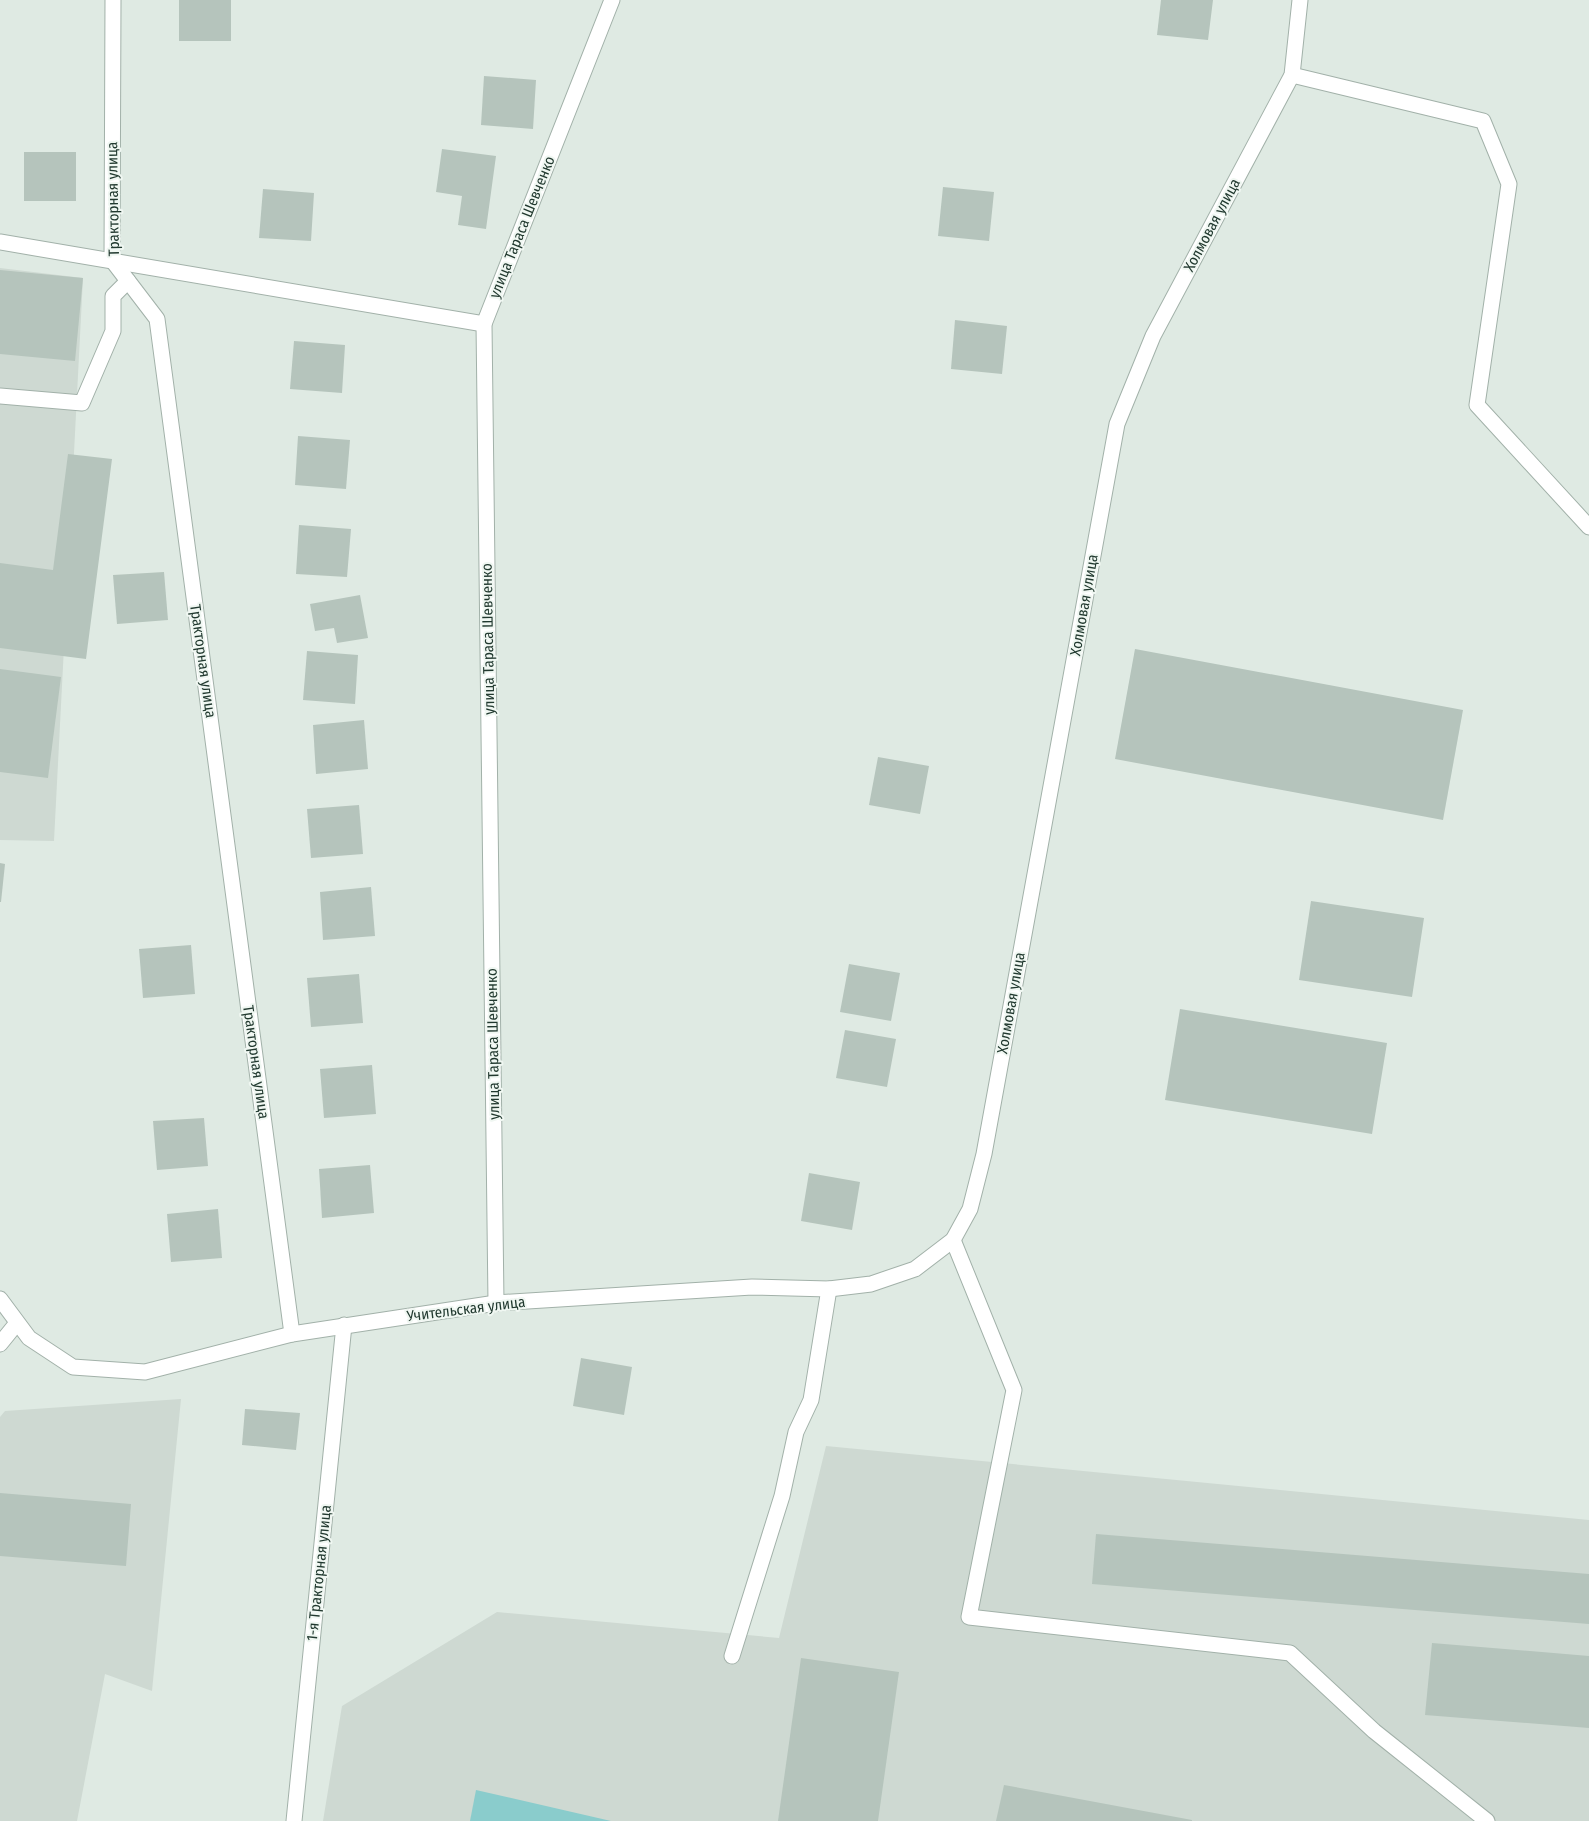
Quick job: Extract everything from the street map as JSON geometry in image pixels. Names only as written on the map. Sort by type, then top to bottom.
[{"type":"street","name":"Тракторная улица","points":[[112,0],[112,260],[157,319],[292,1334]]},
{"type":"street","name":"улица Тараса Шевченко","points":[[496,1303],[484,324],[612,0]]},
{"type":"street","name":"Холмовая улица","points":[[953,1240],[970,1209],[984,1154],[1117,424],[1153,336],[1292,75],[1300,0]]},
{"type":"street","points":[[1292,75],[1483,121],[1509,184],[1477,405],[1589,527]]},
{"type":"street","points":[[0,242],[484,324]]},
{"type":"street","points":[[0,396],[82,403],[113,331],[113,296],[128,281]]},
{"type":"street","points":[[953,1240],[1014,1390],[970,1618],[1290,1653],[1374,1731],[1487,1821]]},
{"type":"street","name":"Учительская улица","points":[[0,1298],[29,1338],[73,1367],[145,1372],[292,1334],[496,1303],[752,1287],[828,1289],[871,1284],[915,1269],[953,1240]]},
{"type":"street","points":[[732,1656],[782,1496],[796,1432],[811,1400],[828,1289]]},
{"type":"street","points":[[0,1344],[17,1323]]},
{"type":"street","name":"1-я Тракторная улица","points":[[294,1821],[344,1325]]},
{"type":"shaded area","points":[[0,268],[83,278],[54,841],[0,840]]},
{"type":"shaded area","points":[[181,1399],[152,1691],[105,1674],[77,1821],[0,1821],[0,1417],[5,1411]]},
{"type":"shaded area","points":[[826,1446],[1589,1520],[1589,1821],[323,1821],[342,1706],[497,1612],[779,1638]]},
{"type":"water","points":[[476,1790],[611,1821],[470,1821]]},
{"type":"building","points":[[179,0],[231,0],[231,41],[179,41]]},
{"type":"building","points":[[1161,0],[1213,0],[1208,40],[1157,35]]},
{"type":"building","points":[[484,76],[536,80],[533,129],[481,125]]},
{"type":"building","points":[[442,149],[496,156],[486,229],[458,225],[462,196],[436,192]]},
{"type":"building","points":[[24,152],[76,152],[76,201],[24,201]]},
{"type":"building","points":[[943,187],[994,192],[989,241],[938,236]]},
{"type":"building","points":[[263,189],[314,193],[311,241],[259,238]]},
{"type":"building","points":[[0,270],[83,278],[75,361],[0,354]]},
{"type":"building","points":[[955,320],[1007,326],[1002,374],[951,369]]},
{"type":"building","points":[[294,341],[345,345],[342,393],[290,389]]},
{"type":"building","points":[[298,436],[350,440],[346,489],[295,485]]},
{"type":"building","points":[[68,454],[112,459],[86,659],[0,648],[0,563],[53,570]]},
{"type":"building","points":[[299,525],[351,529],[347,577],[296,574]]},
{"type":"building","points":[[164,572],[168,620],[117,624],[113,575]]},
{"type":"building","points":[[360,595],[368,638],[337,643],[334,628],[315,631],[310,604]]},
{"type":"building","points":[[1135,649],[1463,710],[1443,820],[1115,759]]},
{"type":"building","points":[[307,651],[358,655],[355,704],[303,700]]},
{"type":"building","points":[[0,669],[61,677],[48,778],[0,772]]},
{"type":"building","points":[[364,720],[368,769],[316,774],[313,725]]},
{"type":"building","points":[[878,757],[929,766],[920,814],[869,805]]},
{"type":"building","points":[[359,805],[363,854],[311,858],[307,809]]},
{"type":"building","points":[[0,863],[5,864],[1,902],[0,902]]},
{"type":"building","points":[[371,887],[375,936],[323,940],[320,892]]},
{"type":"building","points":[[1311,901],[1424,918],[1412,997],[1299,980]]},
{"type":"building","points":[[191,945],[195,994],[143,998],[139,949]]},
{"type":"building","points":[[849,964],[900,973],[891,1021],[840,1012]]},
{"type":"building","points":[[359,974],[363,1023],[311,1027],[307,978]]},
{"type":"building","points":[[1180,1009],[1387,1043],[1372,1134],[1165,1100]]},
{"type":"building","points":[[845,1030],[896,1039],[887,1087],[836,1078]]},
{"type":"building","points":[[372,1065],[376,1114],[324,1118],[320,1069]]},
{"type":"building","points":[[204,1118],[208,1166],[157,1170],[153,1121]]},
{"type":"building","points":[[370,1165],[374,1213],[322,1218],[319,1169]]},
{"type":"building","points":[[809,1173],[860,1182],[852,1230],[801,1221]]},
{"type":"building","points":[[218,1209],[222,1258],[171,1262],[167,1214]]},
{"type":"building","points":[[581,1358],[632,1367],[624,1415],[573,1406]]},
{"type":"building","points":[[245,1409],[300,1413],[296,1450],[242,1445]]},
{"type":"building","points":[[0,1493],[131,1504],[126,1566],[0,1556]]},
{"type":"building","points":[[1096,1534],[1589,1574],[1589,1624],[1092,1584]]},
{"type":"building","points":[[1432,1643],[1589,1656],[1589,1728],[1425,1715]]},
{"type":"building","points":[[801,1658],[899,1672],[878,1821],[778,1821]]},
{"type":"building","points":[[1004,1785],[1192,1820],[1192,1821],[996,1821]]}]
